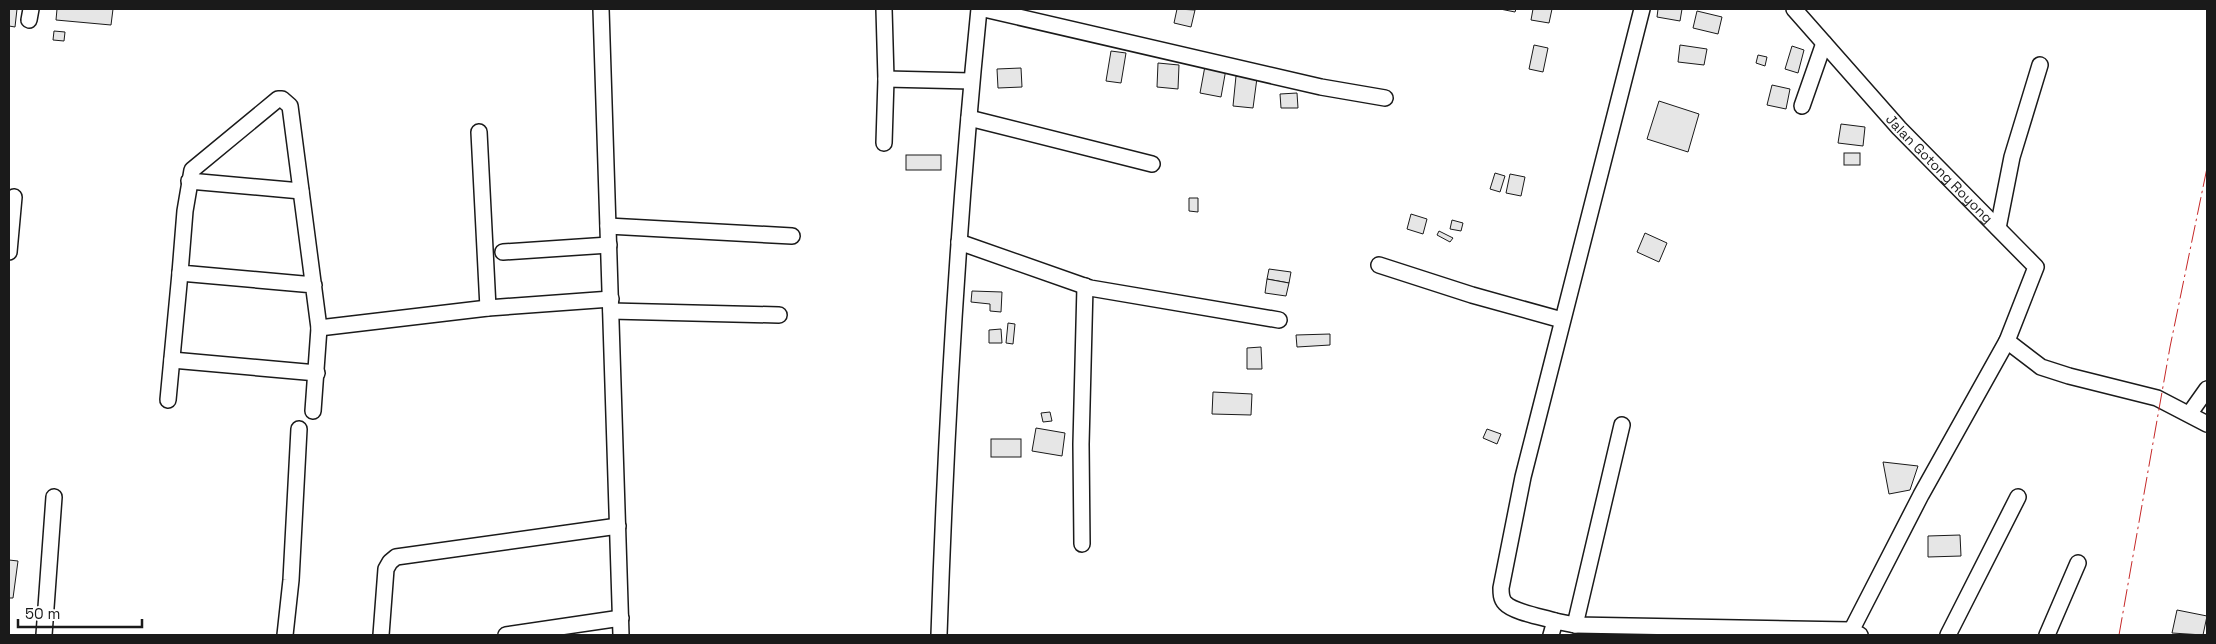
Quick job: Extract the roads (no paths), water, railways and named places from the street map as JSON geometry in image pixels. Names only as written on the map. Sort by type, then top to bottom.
[{"type":"street","points":[[601,9],[621,635]]},
{"type":"street","points":[[884,9],[886,79],[884,143]]},
{"type":"street","points":[[939,635],[943,513],[959,242],[978,9]]},
{"type":"street","points":[[984,9],[1321,87],[1386,98]]},
{"type":"street","name":"Jalan Gotong Royong","points":[[1794,9],[1899,128],[2036,267],[2007,341]]},
{"type":"street","points":[[1637,10],[1523,477],[1501,588],[1501,596],[1505,603],[1513,609],[1553,628],[1575,625],[1853,633],[1921,495],[2007,341],[2041,367],[2157,398],[2207,424]]},
{"type":"street","points":[[1802,106],[1824,43]]},
{"type":"street","points":[[1998,228],[2012,157],[2040,65]]},
{"type":"street","points":[[886,79],[972,81]]},
{"type":"street","points":[[168,400],[189,181],[192,170],[278,100],[282,99],[290,106],[319,328],[313,410]]},
{"type":"street","points":[[969,118],[1152,164]]},
{"type":"street","points":[[479,132],[488,308]]},
{"type":"street","points":[[189,181],[301,191]]},
{"type":"street","points":[[9,252],[14,198]]},
{"type":"street","points":[[608,226],[792,236]]},
{"type":"street","points":[[959,242],[1085,286],[1279,320]]},
{"type":"street","points":[[503,252],[609,245]]},
{"type":"street","points":[[1379,265],[1472,295],[1562,320]]},
{"type":"street","points":[[180,273],[314,285]]},
{"type":"street","points":[[1082,544],[1081,444],[1085,286]]},
{"type":"street","points":[[319,328],[488,308],[611,305],[779,315]]},
{"type":"street","points":[[172,360],[317,373]]},
{"type":"street","points":[[2190,414],[2207,389]]},
{"type":"street","points":[[1575,625],[1622,425]]},
{"type":"street","points":[[285,635],[291,580],[299,430]]},
{"type":"street","points":[[44,635],[54,497]]},
{"type":"street","points":[[1948,635],[2018,497]]},
{"type":"street","points":[[381,635],[386,569],[396,557],[618,526]]},
{"type":"street","points":[[2047,635],[2078,563]]},
{"type":"street","points":[[506,635],[621,618]]}]
